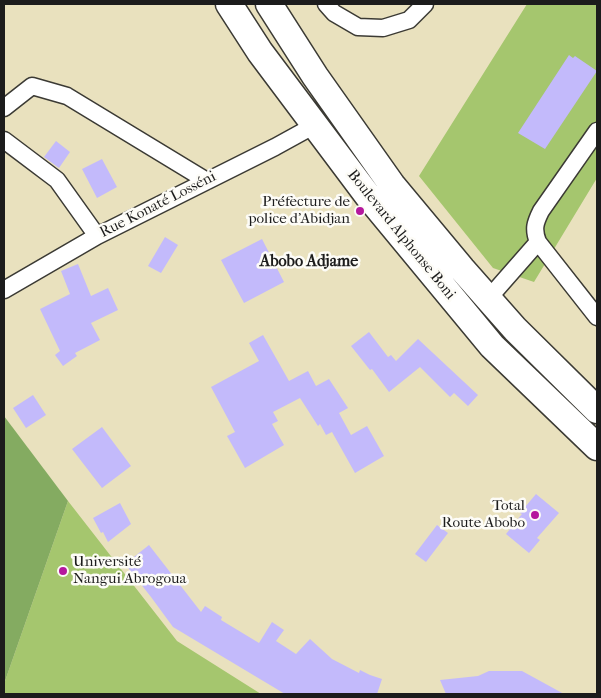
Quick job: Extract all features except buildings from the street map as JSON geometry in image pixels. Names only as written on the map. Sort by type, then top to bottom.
[{"type":"main road","name":"Boulevard Alphonse Boni","points":[[229,4],[260,52],[368,196],[492,346],[597,447]]},
{"type":"main road","name":"Boulevard Alphonse Boni","points":[[269,4],[315,76],[392,186],[515,329],[597,410]]},
{"type":"street","points":[[326,4],[334,13],[358,28],[383,28],[409,20],[425,4]]},
{"type":"street","points":[[4,108],[32,86],[67,96],[207,181]]},
{"type":"street","name":"Rue Konaté Losséni","points":[[4,290],[97,236],[315,125]]},
{"type":"street","points":[[597,131],[541,211],[536,220],[534,232],[538,242],[597,317]]},
{"type":"street","points":[[4,140],[57,180],[97,236]]},
{"type":"street","points":[[488,299],[538,242]]},
{"type":"green space","points":[[527,4],[597,4],[597,178],[534,282],[493,268],[419,176]]},
{"type":"green space","points":[[4,416],[68,501],[4,684]]},
{"type":"green space","name":"Université Nangui Abrogoua","points":[[68,501],[177,641],[261,694],[4,694],[4,684]]},
{"type":"place","name":"Préfecture de police d'Abidjan","points":[[360,211]]},
{"type":"place","name":"Total Route Abobo","points":[[535,515]]},
{"type":"place","name":"Université Nangui Abrogoua","points":[[63,571]]},
{"type":"district","name":"Abobo Adjame","points":[[309,262]]}]
